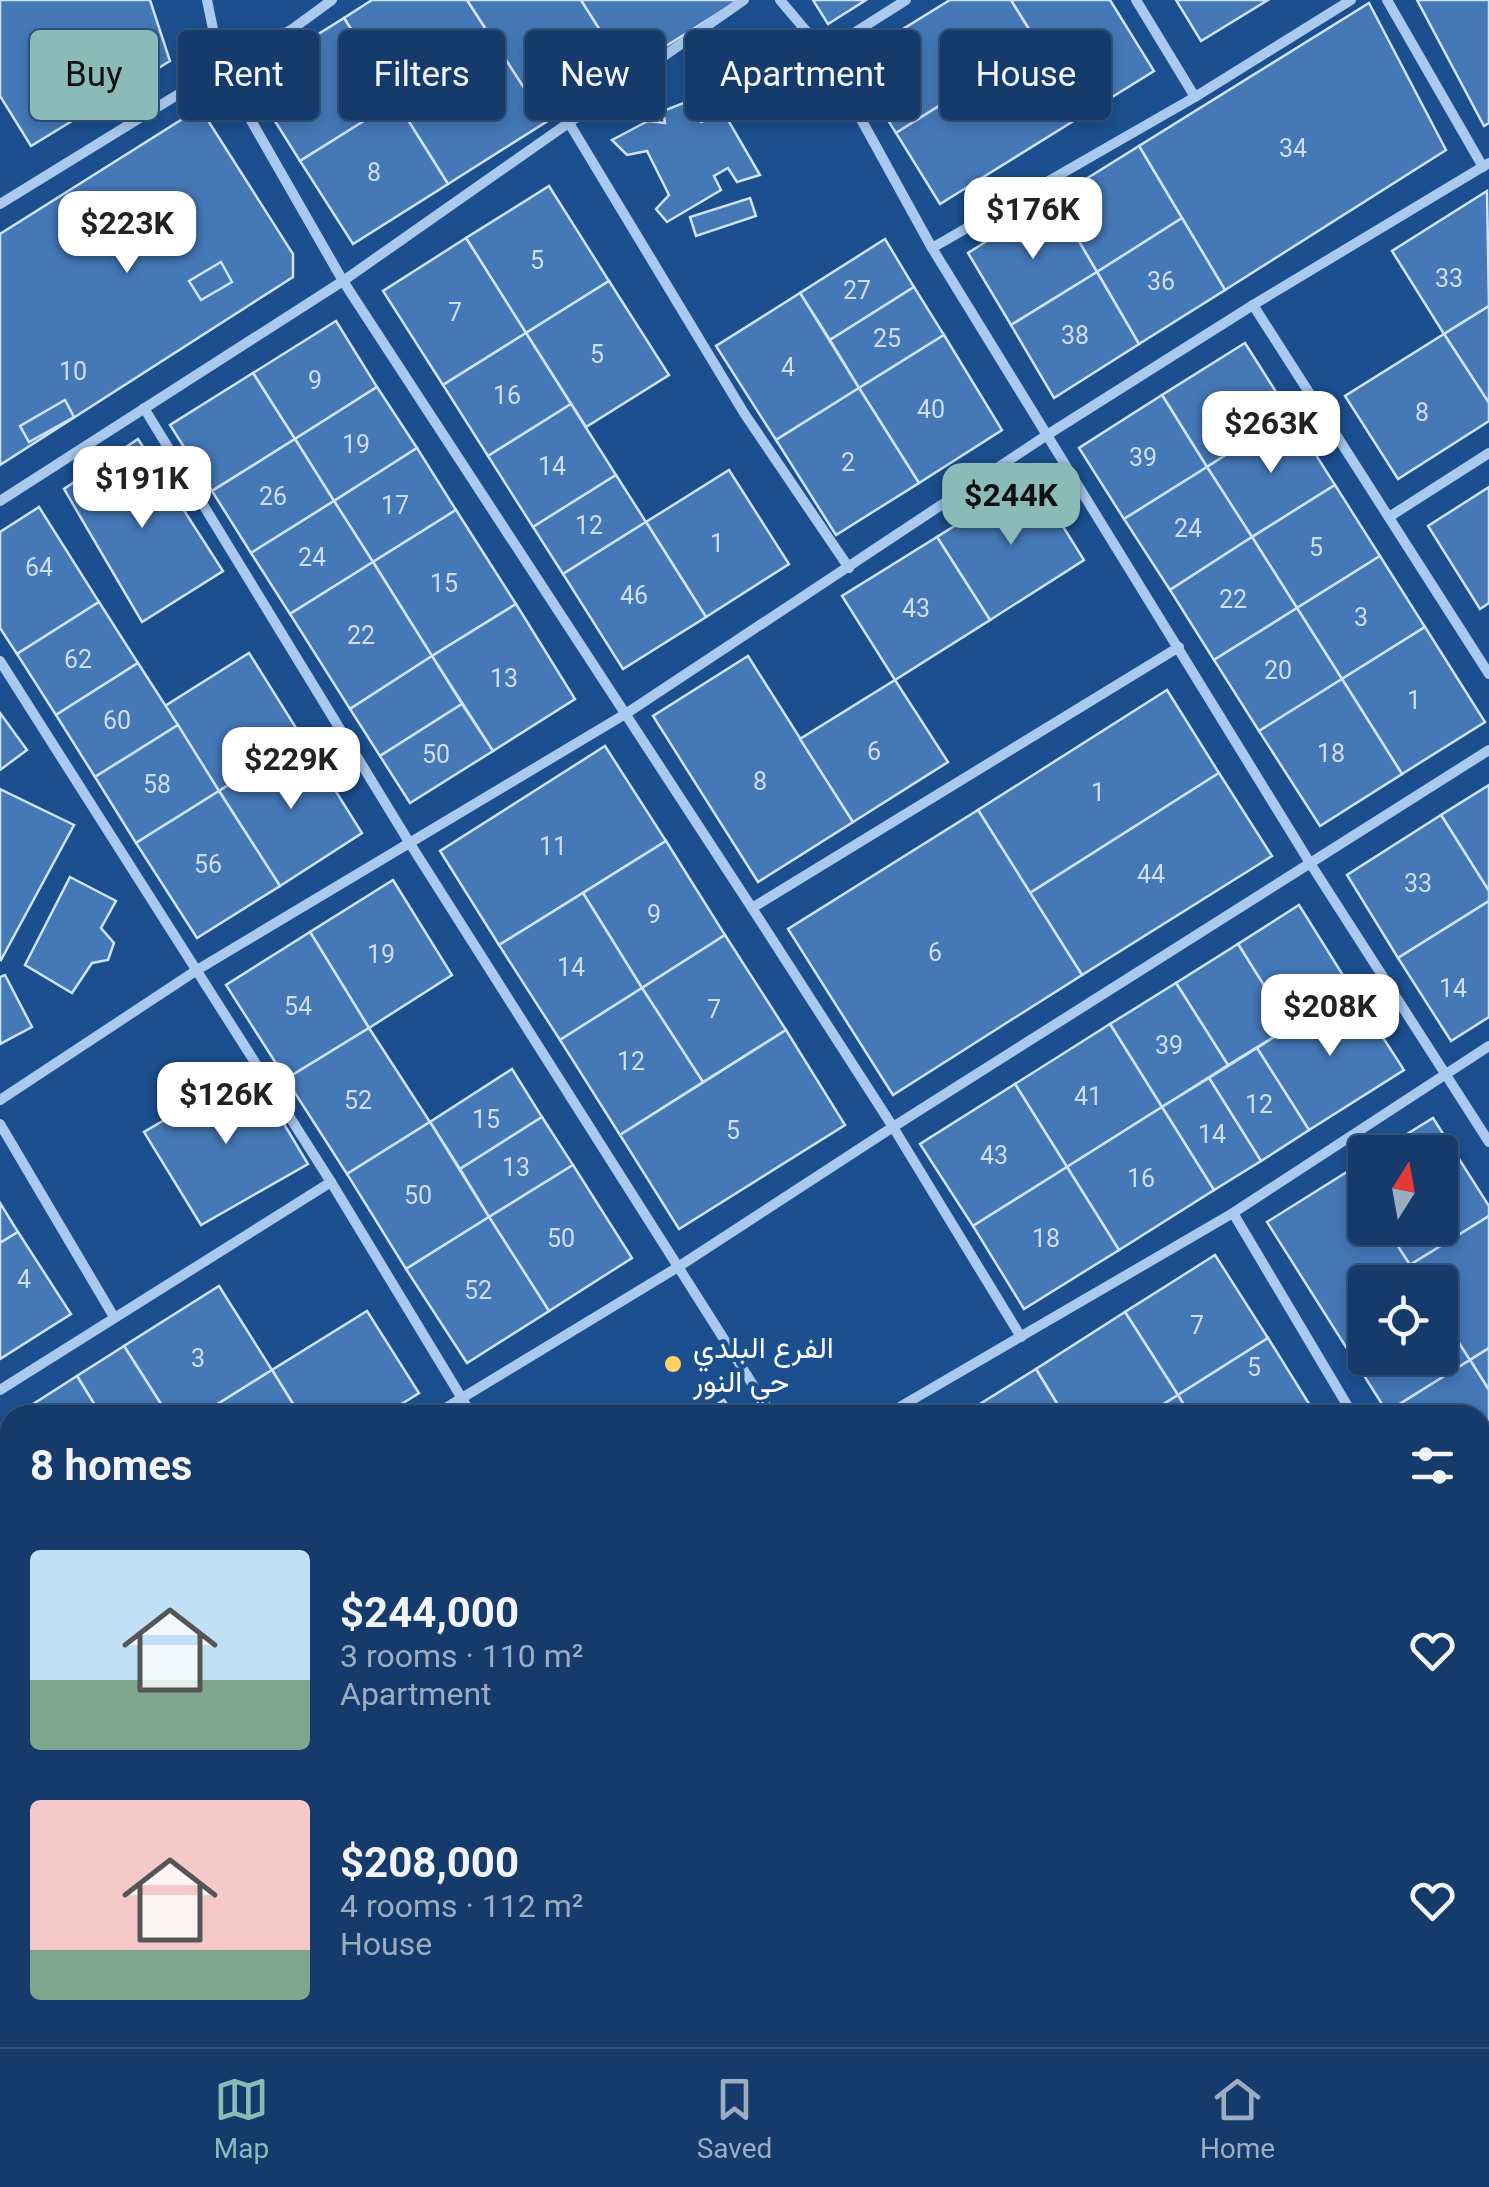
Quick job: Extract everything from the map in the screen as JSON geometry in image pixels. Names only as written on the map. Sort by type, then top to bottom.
[{"type":"street","points":[[207,0],[213,30]]},
{"type":"street","points":[[291,30],[332,0]]},
{"type":"street","points":[[0,501],[343,282],[744,0]]},
{"type":"street","points":[[780,0],[805,30]]},
{"type":"street","points":[[859,30],[906,0]]},
{"type":"street","points":[[1136,0],[1195,97]]},
{"type":"street","points":[[932,248],[1195,97],[1351,0]]},
{"type":"street","points":[[0,1100],[197,970],[627,713],[1047,436],[1253,305],[1486,165],[1387,0]]},
{"type":"street","points":[[0,204],[178,94]]},
{"type":"street","points":[[251,120],[343,282],[627,713],[1021,1336]]},
{"type":"street","points":[[861,120],[932,248],[1047,436],[1310,863],[1489,1142]]},
{"type":"street","points":[[569,123],[744,413],[849,568]]},
{"type":"street","points":[[1253,305],[1489,674]]},
{"type":"street","points":[[144,408],[410,842],[766,1405]]},
{"type":"street","points":[[1389,516],[1489,453]]},
{"type":"street","points":[[752,908],[1178,647]]},
{"type":"street","points":[[0,661],[331,1182],[466,1405]]},
{"type":"street","points":[[449,1405],[678,1267],[892,1127],[1489,750]]},
{"type":"street","points":[[903,1405],[1233,1213],[1489,1046]]},
{"type":"street","points":[[0,1124],[114,1316]]},
{"type":"street","points":[[0,1390],[331,1182]]},
{"type":"street","points":[[1233,1213],[1347,1405]]},
{"type":"building","points":[[0,0],[150,0],[170,61],[158,68],[158,30],[30,30],[30,120],[74,120],[31,146],[0,96]]},
{"type":"building","points":[[372,0],[467,0],[486,30],[352,30],[344,18]]},
{"type":"building","points":[[467,0],[581,0],[600,30],[525,30],[525,90],[505,59],[505,30],[486,30]]},
{"type":"building","points":[[581,0],[738,0],[692,30],[685,30],[685,34],[665,47],[665,30],[600,30]]},
{"type":"building","points":[[813,0],[866,0],[828,24]]},
{"type":"building","points":[[950,0],[1011,0],[1029,30],[940,30],[940,105],[920,118],[920,30],[901,30]]},
{"type":"building","points":[[1011,0],[1110,0],[1154,71],[1111,98],[1111,30],[1030,30]]},
{"type":"building","points":[[1176,0],[1268,0],[1201,41]]},
{"type":"building","points":[[1417,0],[1489,0],[1489,123],[1484,126]]},
{"type":"building","points":[[1369,3],[1446,150],[1225,290],[1139,146]]},
{"type":"building","points":[[344,18],[352,30],[339,30],[339,120],[366,120],[300,161],[274,120],[319,120],[319,34]]},
{"type":"building","points":[[505,59],[525,90],[525,120],[546,122],[448,184],[408,120],[505,120]]},
{"type":"building","points":[[685,102],[685,120],[728,120],[760,175],[737,182],[728,168],[714,176],[721,190],[667,222],[656,209],[669,195],[647,151],[627,155],[612,140],[648,121],[665,123],[665,110]]},
{"type":"building","points":[[940,105],[940,120],[1075,120],[940,204],[896,133]]},
{"type":"building","points":[[181,120],[208,120],[293,254],[293,277],[0,465],[0,234]]},
{"type":"building","points":[[366,120],[408,120],[448,184],[353,244],[300,161]]},
{"type":"building","points":[[888,120],[917,120],[896,133]]},
{"type":"building","points":[[1139,146],[1182,218],[1097,272],[1054,199]]},
{"type":"building","points":[[549,186],[609,281],[526,333],[466,238]]},
{"type":"building","points":[[1487,191],[1489,306],[1444,334],[1392,251]]},
{"type":"building","points":[[750,198],[756,216],[696,236],[690,217]]},
{"type":"building","points":[[1054,199],[1097,272],[1011,325],[968,253]]},
{"type":"building","points":[[1182,218],[1225,290],[1139,344],[1097,272]]},
{"type":"building","points":[[466,238],[526,333],[443,385],[383,291]]},
{"type":"building","points":[[885,239],[914,287],[830,340],[800,293]]},
{"type":"building","points":[[221,262],[232,282],[201,300],[189,281]]},
{"type":"building","points":[[1097,272],[1139,344],[1054,398],[1011,325]]},
{"type":"building","points":[[609,281],[669,375],[586,427],[526,333]]},
{"type":"building","points":[[914,287],[944,335],[859,388],[830,340]]},
{"type":"building","points":[[800,293],[859,388],[776,440],[716,346]]},
{"type":"building","points":[[1489,306],[1489,403],[1444,334]]},
{"type":"building","points":[[336,321],[377,387],[295,439],[253,373]]},
{"type":"building","points":[[526,333],[571,404],[488,456],[443,385]]},
{"type":"building","points":[[1444,334],[1489,403],[1489,421],[1398,479],[1345,396]]},
{"type":"building","points":[[944,335],[1002,430],[919,483],[859,388]]},
{"type":"building","points":[[1245,343],[1290,414],[1207,467],[1162,395]]},
{"type":"building","points":[[253,373],[295,439],[212,491],[170,425]]},
{"type":"building","points":[[377,387],[417,448],[334,501],[295,439]]},
{"type":"building","points":[[859,388],[919,483],[836,535],[776,440]]},
{"type":"building","points":[[1162,395],[1207,467],[1124,519],[1079,448]]},
{"type":"building","points":[[65,400],[74,417],[29,442],[20,426]]},
{"type":"building","points":[[571,404],[616,475],[533,527],[488,456]]},
{"type":"building","points":[[1290,414],[1335,485],[1252,537],[1207,467]]},
{"type":"building","points":[[138,439],[223,571],[142,622],[64,489]]},
{"type":"building","points":[[295,439],[334,501],[251,553],[212,491]]},
{"type":"building","points":[[417,448],[456,510],[373,562],[334,501]]},
{"type":"building","points":[[1207,467],[1252,537],[1170,590],[1124,519]]},
{"type":"building","points":[[729,470],[789,564],[706,617],[646,522]]},
{"type":"building","points":[[616,475],[646,522],[563,574],[533,527]]},
{"type":"building","points":[[1032,477],[1084,560],[990,620],[937,537]]},
{"type":"building","points":[[1335,485],[1380,556],[1297,608],[1252,537]]},
{"type":"building","points":[[1489,487],[1489,603],[1480,609],[1428,526]]},
{"type":"building","points":[[334,501],[373,562],[290,614],[251,553]]},
{"type":"building","points":[[39,507],[99,602],[17,654],[0,628],[0,532]]},
{"type":"building","points":[[456,510],[516,604],[432,656],[373,562]]},
{"type":"building","points":[[646,522],[706,617],[623,669],[563,574]]},
{"type":"building","points":[[937,537],[990,620],[895,680],[842,596]]},
{"type":"building","points":[[1252,537],[1297,608],[1214,660],[1170,590]]},
{"type":"building","points":[[1380,556],[1425,627],[1342,679],[1297,608]]},
{"type":"building","points":[[373,562],[432,656],[350,709],[290,614]]},
{"type":"building","points":[[99,602],[138,663],[56,715],[17,654]]},
{"type":"building","points":[[516,604],[575,699],[493,751],[432,656]]},
{"type":"building","points":[[1297,608],[1342,679],[1259,731],[1214,660]]},
{"type":"building","points":[[1425,627],[1485,722],[1402,774],[1342,679]]},
{"type":"building","points":[[249,653],[303,739],[219,791],[165,706]]},
{"type":"building","points":[[432,656],[462,704],[380,756],[350,709]]},
{"type":"building","points":[[748,656],[853,822],[758,882],[653,716]]},
{"type":"building","points":[[138,663],[178,725],[95,777],[56,715]]},
{"type":"building","points":[[1342,679],[1402,774],[1320,826],[1259,731]]},
{"type":"building","points":[[895,680],[948,762],[853,822],[800,739]]},
{"type":"building","points":[[1167,690],[1219,773],[1030,893],[978,810]]},
{"type":"building","points":[[462,704],[493,751],[410,803],[380,756]]},
{"type":"building","points":[[0,713],[27,750],[0,770]]},
{"type":"building","points":[[178,725],[219,791],[136,843],[95,777]]},
{"type":"building","points":[[303,739],[362,833],[280,886],[219,791]]},
{"type":"building","points":[[605,746],[666,841],[499,945],[440,851]]},
{"type":"building","points":[[1219,773],[1272,856],[1082,975],[1030,893]]},
{"type":"building","points":[[1489,785],[1489,891],[1441,815]]},
{"type":"building","points":[[0,789],[74,825],[1,960],[0,959]]},
{"type":"building","points":[[219,791],[280,886],[197,938],[136,843]]},
{"type":"building","points":[[978,810],[1082,975],[893,1095],[788,929]]},
{"type":"building","points":[[1441,815],[1489,891],[1489,901],[1398,958],[1347,875]]},
{"type":"building","points":[[666,841],[725,935],[642,988],[583,893]]},
{"type":"building","points":[[70,877],[116,901],[101,928],[114,943],[108,960],[92,963],[72,993],[25,965]]},
{"type":"building","points":[[393,880],[452,975],[369,1028],[310,932]]},
{"type":"building","points":[[583,893],[642,988],[560,1040],[499,945]]},
{"type":"building","points":[[1489,901],[1489,1017],[1451,1041],[1398,958]]},
{"type":"building","points":[[1299,905],[1351,988],[1290,1027],[1238,944]]},
{"type":"building","points":[[310,932],[369,1028],[286,1079],[226,985]]},
{"type":"building","points":[[725,935],[786,1030],[703,1082],[642,988]]},
{"type":"building","points":[[1238,944],[1290,1027],[1228,1065],[1176,983]]},
{"type":"building","points":[[5,975],[32,1027],[0,1044],[0,977]]},
{"type":"building","points":[[1176,983],[1228,1065],[1162,1107],[1110,1024]]},
{"type":"building","points":[[642,988],[703,1082],[620,1135],[560,1040]]},
{"type":"building","points":[[1351,988],[1404,1070],[1309,1130],[1257,1048]]},
{"type":"building","points":[[1110,1024],[1162,1107],[1067,1167],[1015,1084]]},
{"type":"building","points":[[369,1028],[430,1122],[347,1174],[286,1079]]},
{"type":"building","points":[[786,1030],[845,1125],[679,1229],[620,1135]]},
{"type":"building","points":[[1257,1048],[1309,1130],[1261,1161],[1209,1078]]},
{"type":"building","points":[[251,1069],[308,1164],[201,1225],[144,1132]]},
{"type":"building","points":[[512,1069],[542,1117],[460,1169],[430,1122]]},
{"type":"building","points":[[1209,1078],[1261,1161],[1214,1190],[1162,1107]]},
{"type":"building","points":[[1015,1084],[1067,1167],[973,1226],[920,1144]]},
{"type":"building","points":[[1162,1107],[1214,1190],[1119,1250],[1067,1167]]},
{"type":"building","points":[[542,1117],[573,1165],[489,1217],[460,1169]]},
{"type":"building","points":[[1433,1118],[1444,1135],[1406,1135]]},
{"type":"building","points":[[430,1122],[489,1217],[406,1269],[347,1174]]},
{"type":"building","points":[[1458,1157],[1489,1206],[1489,1216],[1458,1235]]},
{"type":"building","points":[[573,1165],[632,1258],[549,1311],[489,1217]]},
{"type":"building","points":[[1067,1167],[1119,1250],[1024,1309],[973,1226]]},
{"type":"building","points":[[1348,1171],[1348,1245],[1397,1245],[1410,1265],[1348,1265],[1348,1350],[1267,1222]]},
{"type":"building","points":[[0,1203],[18,1232],[0,1243]]},
{"type":"building","points":[[1489,1216],[1489,1348],[1470,1360],[1458,1341],[1458,1265],[1410,1265],[1442,1245],[1458,1245],[1458,1235]]},
{"type":"building","points":[[489,1217],[549,1311],[467,1363],[406,1269]]},
{"type":"building","points":[[18,1232],[71,1314],[0,1359],[0,1243]]},
{"type":"building","points":[[1397,1245],[1442,1245],[1410,1265]]},
{"type":"building","points":[[1215,1255],[1268,1338],[1178,1395],[1125,1312]]},
{"type":"building","points":[[219,1286],[272,1370],[216,1405],[162,1405],[124,1346]]},
{"type":"building","points":[[367,1311],[419,1393],[400,1405],[294,1405],[272,1370]]},
{"type":"building","points":[[1125,1312],[1178,1395],[1162,1405],[1058,1405],[1036,1369]]},
{"type":"building","points":[[1268,1338],[1310,1405],[1184,1405],[1178,1395]]},
{"type":"building","points":[[1458,1341],[1470,1360],[1458,1368]]},
{"type":"building","points":[[124,1346],[162,1405],[95,1405],[77,1376]]},
{"type":"building","points":[[1489,1348],[1489,1390],[1470,1360]]},
{"type":"building","points":[[1470,1360],[1489,1390],[1489,1405],[1398,1405],[1446,1375],[1458,1375],[1458,1368]]},
{"type":"building","points":[[1036,1369],[1058,1405],[978,1405]]},
{"type":"building","points":[[272,1370],[294,1405],[216,1405]]},
{"type":"building","points":[[1364,1375],[1446,1375],[1398,1405],[1383,1405]]},
{"type":"building","points":[[77,1376],[95,1405],[32,1405]]},
{"type":"building","points":[[1178,1395],[1184,1405],[1162,1405]]},
{"type":"place","name":"الفرع البلدي حي النور","points":[[673,1364]]}]
